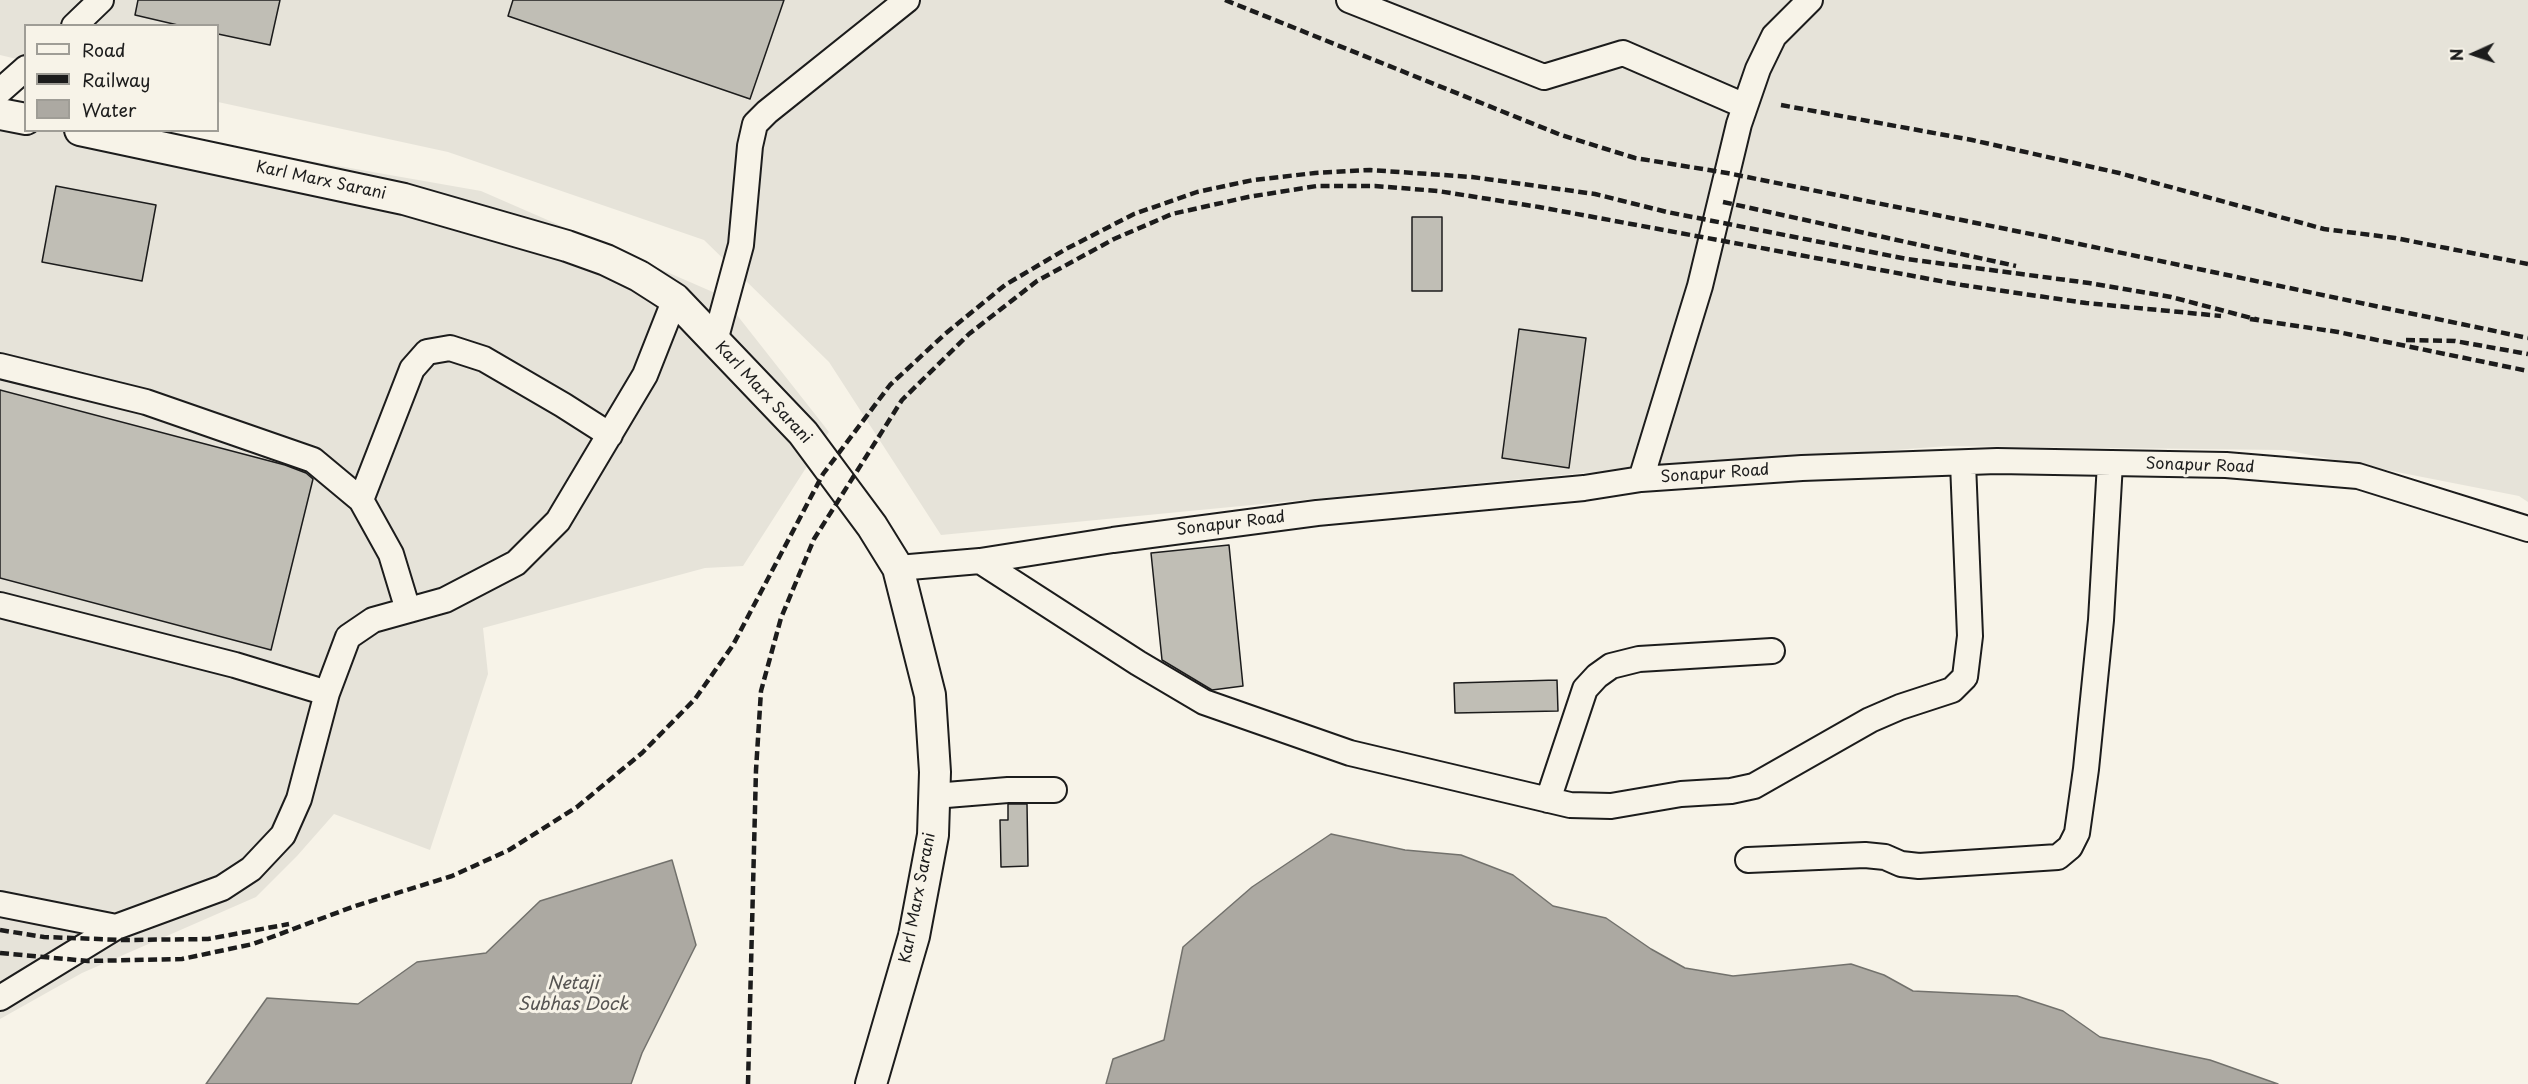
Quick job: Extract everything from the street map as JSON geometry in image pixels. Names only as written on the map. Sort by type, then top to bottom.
[{"type":"main road","points":[[0,114],[24,119]]},
{"type":"main road","name":"Karl Marx Sarani","points":[[89,132],[404,199],[567,246],[606,260],[639,276],[675,299],[803,433],[872,526],[898,568],[930,695],[934,796],[933,836],[914,936],[871,1084]]},
{"type":"street","points":[[76,24],[101,0]]},
{"type":"street","points":[[715,341],[741,245],[754,124],[907,0]]},
{"type":"street","points":[[1349,0],[1544,76],[1623,54],[1745,106]]},
{"type":"street","points":[[1641,479],[1700,286],[1739,124],[1758,69],[1774,36],[1810,0]]},
{"type":"street","points":[[0,91],[24,70]]},
{"type":"street","points":[[0,998],[116,927],[222,888],[251,868],[283,835],[299,799],[327,693],[348,637],[373,620],[445,600],[516,563],[558,521],[645,375],[675,299]]},
{"type":"street","points":[[361,500],[412,369],[428,352],[450,348],[484,359],[609,435]]},
{"type":"street","points":[[0,366],[147,402],[313,460],[361,500],[391,554],[408,610]]},
{"type":"street","points":[[980,561],[1138,663],[1204,702],[1350,753],[1570,805],[1611,806],[1681,794],[1731,791],[1754,786],[1870,720],[1900,707],[1952,690],[1965,677],[1970,636],[1963,463]]},
{"type":"street","name":"Sonapur Road","points":[[898,568],[980,561],[1113,540],[1317,513],[1584,488],[1641,479],[1802,468],[1963,463],[2226,465],[2358,476],[2528,529]]},
{"type":"street","points":[[1748,860],[1865,855],[1885,857],[1901,864],[1919,867],[2058,856],[2070,847],[2076,833],[2086,769],[2101,620],[2110,464]]},
{"type":"street","points":[[0,605],[235,665],[327,693]]},
{"type":"street","points":[[1548,800],[1585,689],[1611,666],[1639,659],[1772,651]]},
{"type":"street","points":[[934,796],[1008,790],[1054,790]]},
{"type":"street","points":[[0,904],[116,927]]},
{"type":"shaded area","points":[[0,0],[2528,0],[2528,502],[2519,496],[2285,450],[1948,446],[1583,473],[941,535],[829,362],[704,240],[448,152],[219,102],[219,24],[24,24],[24,61],[0,55]]},
{"type":"shaded area","points":[[0,106],[24,128],[24,132],[145,132],[481,191],[722,296],[829,432],[743,566],[705,568],[483,628],[488,674],[430,850],[334,814],[256,897],[82,973],[0,1019]]},
{"type":"water","points":[[1331,834],[1405,850],[1461,855],[1513,875],[1553,906],[1606,918],[1651,949],[1685,968],[1733,976],[1851,964],[1884,975],[1913,991],[2017,996],[2063,1011],[2100,1037],[2210,1060],[2278,1084],[1106,1084],[1113,1059],[1164,1040],[1183,947],[1252,887]]},
{"type":"water","name":"Netaji Subhas Dock","points":[[672,860],[696,945],[642,1053],[631,1084],[206,1084],[267,998],[358,1004],[417,962],[486,953],[540,901]]},
{"type":"building","points":[[138,0],[280,0],[270,45],[219,34],[219,24],[173,24],[135,15]]},
{"type":"building","points":[[513,0],[784,0],[750,99],[508,16]]},
{"type":"building","points":[[56,186],[156,205],[142,281],[42,262]]},
{"type":"building","points":[[1412,217],[1442,217],[1442,291],[1412,291]]},
{"type":"building","points":[[1519,329],[1586,338],[1569,468],[1502,458]]},
{"type":"building","points":[[0,390],[285,465],[306,473],[313,479],[271,650],[0,578]]},
{"type":"building","points":[[1229,545],[1243,686],[1212,690],[1162,660],[1151,553]]},
{"type":"building","points":[[1557,680],[1558,711],[1455,713],[1454,683]]},
{"type":"building","points":[[1008,804],[1027,804],[1028,866],[1001,867],[1000,820],[1008,820]]},
{"type":"railway","points":[[1225,0],[1561,135],[1635,158],[1727,173],[2041,236],[2528,338]]},
{"type":"railway","points":[[1781,105],[1972,140],[2119,173],[2324,229],[2395,238],[2528,264]]},
{"type":"railway","points":[[0,953],[88,961],[182,959],[253,944],[355,906],[452,876],[509,850],[577,807],[642,753],[695,699],[733,645],[823,474],[890,385],[945,334],[1005,285],[1066,249],[1134,214],[1197,192],[1253,180],[1315,173],[1370,170],[1472,177],[1595,194],[1667,212],[1907,259],[2089,283],[2171,297],[2259,320]]},
{"type":"railway","points":[[748,1084],[756,770],[761,691],[781,618],[814,539],[902,400],[969,334],[1037,281],[1114,239],[1172,214],[1248,197],[1317,186],[1375,186],[1438,191],[1539,207],[1962,285],[2086,303],[2221,316]]},
{"type":"railway","points":[[1723,202],[2016,266]]},
{"type":"railway","points":[[2250,319],[2338,332],[2528,371]]},
{"type":"railway","points":[[2406,340],[2455,341],[2528,354]]},
{"type":"railway","points":[[0,930],[44,937],[124,940],[208,939],[289,924]]}]
